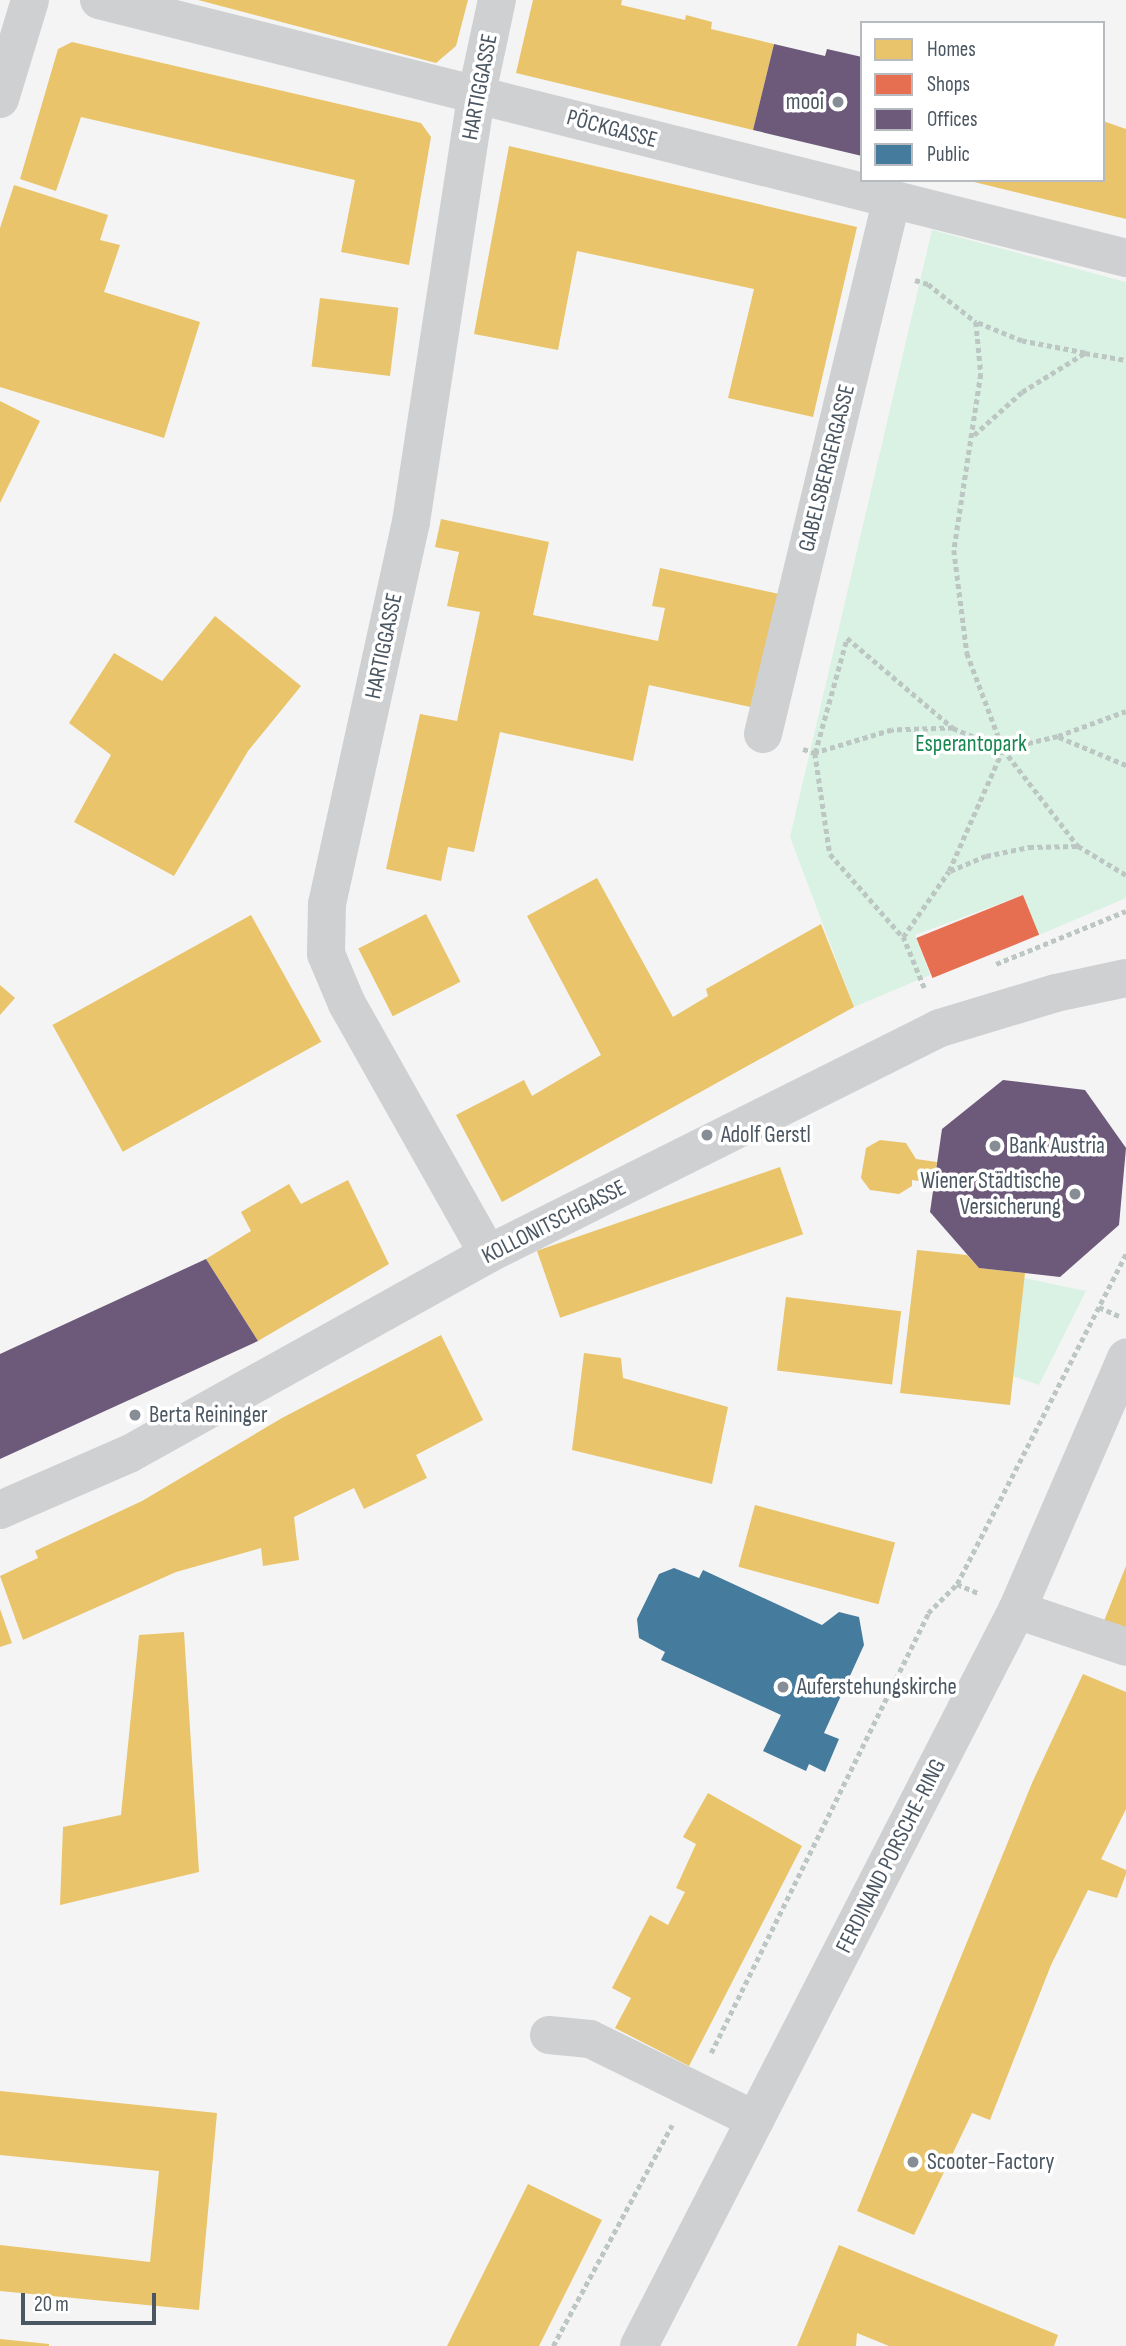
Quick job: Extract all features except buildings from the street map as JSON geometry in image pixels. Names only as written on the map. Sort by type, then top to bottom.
[{"type":"street","points":[[0,99],[30,0]]},
{"type":"street","name":"PÖCKGASSE","points":[[99,0],[477,93],[891,202],[1126,258]]},
{"type":"street","name":"HARTIGGASSE","points":[[488,1254],[347,1004],[326,954],[327,904],[411,522],[477,93],[497,0]]},
{"type":"street","name":"GABELSBERGERGASSE","points":[[763,734],[891,202]]},
{"type":"street","name":"KOLLONITSCHGASSE","points":[[0,1510],[129,1454],[488,1254],[940,1028],[1056,993],[1126,978]]},
{"type":"street","name":"FERDINAND PORSCHE-RING","points":[[639,2346],[1017,1611],[1126,1358]]},
{"type":"street","points":[[1017,1611],[1126,1647]]},
{"type":"street","points":[[549,2035],[590,2039],[690,2092],[755,2120]]},
{"type":"path","points":[[876,268],[928,284],[976,322],[1023,341],[1126,359]]},
{"type":"path","points":[[976,322],[981,374],[973,436],[960,491],[954,550],[958,599],[967,653],[1003,749],[1078,846],[1126,875]]},
{"type":"path","points":[[973,436],[1023,392],[1085,353]]},
{"type":"path","points":[[940,1028],[903,937],[830,854],[815,753],[847,638],[953,728],[1003,749],[1058,736],[1126,711]]},
{"type":"path","points":[[763,734],[815,753],[892,730],[953,728]]},
{"type":"path","points":[[1058,736],[1126,765]]},
{"type":"path","points":[[903,937],[949,871],[1003,749]]},
{"type":"path","points":[[949,871],[1019,849],[1078,846]]},
{"type":"path","points":[[553,2346],[690,2092],[928,1614],[957,1584],[1126,1254]]},
{"type":"path","points":[[1099,1307],[1126,1319]]},
{"type":"green space","name":"Esperantopark","points":[[932,230],[1126,282],[1126,898],[1039,935],[1023,895],[915,935],[930,975],[854,1007],[790,837]]},
{"type":"green space","points":[[1024,1278],[1086,1291],[1039,1385],[1013,1376]]},
{"type":"place","name":"mooi","points":[[838,102]]},
{"type":"place","name":"Adolf Gerstl","points":[[707,1135]]},
{"type":"place","name":"Bank Austria","points":[[995,1146]]},
{"type":"place","name":"Wiener Städtische Versicherung","points":[[1075,1194]]},
{"type":"place","name":"Berta Reininger","points":[[135,1415]]},
{"type":"place","name":"Auferstehungskirche","points":[[783,1687]]},
{"type":"place","name":"Scooter-Factory","points":[[913,2162]]}]
